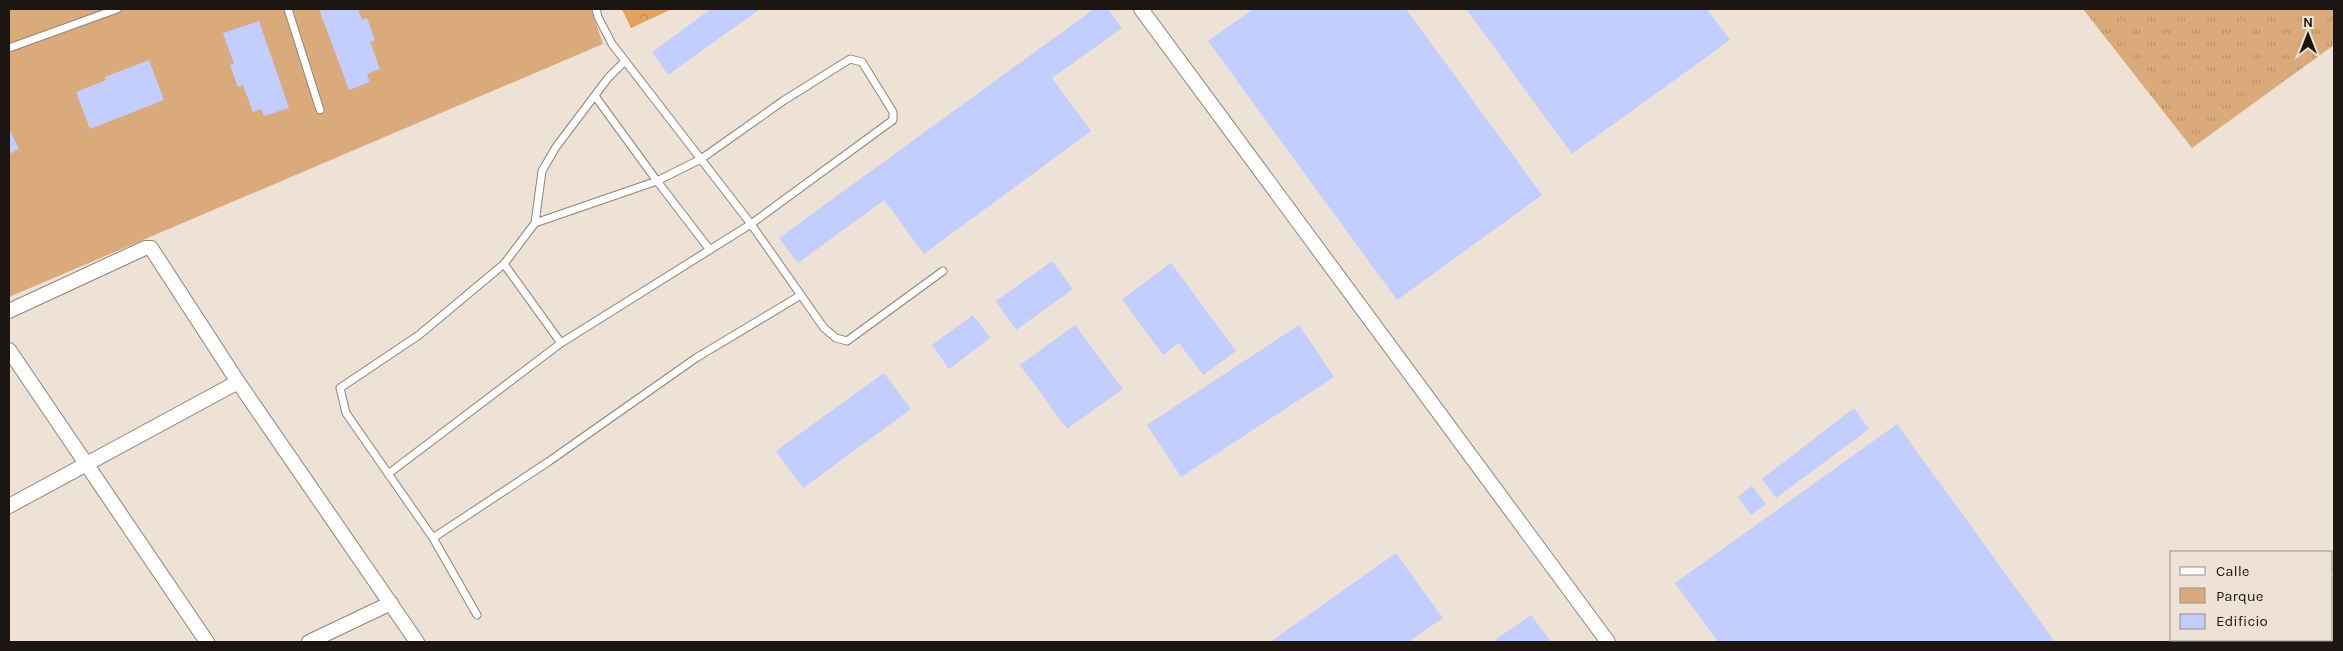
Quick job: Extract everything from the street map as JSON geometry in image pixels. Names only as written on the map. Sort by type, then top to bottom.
[{"type":"street","points":[[1141,9],[1608,642]]},
{"type":"street","points":[[9,311],[145,248],[151,248],[238,382],[417,642]]},
{"type":"street","points":[[9,350],[207,642]]},
{"type":"street","points":[[9,506],[238,382]]},
{"type":"street","points":[[309,642],[391,603]]},
{"type":"lane","points":[[9,48],[117,9]]},
{"type":"lane","points":[[288,9],[320,110]]},
{"type":"lane","points":[[596,9],[605,32],[625,61],[751,224],[824,328],[836,338],[847,341],[943,271]]},
{"type":"lane","points":[[388,474],[561,343],[751,224],[893,120],[893,112],[862,62],[850,59],[782,101],[701,159],[657,181],[535,223]]},
{"type":"lane","points":[[477,616],[432,538],[346,413],[340,388],[419,335],[504,264],[535,223],[542,171],[556,147],[625,61]]},
{"type":"lane","points":[[595,96],[710,250]]},
{"type":"lane","points":[[504,264],[561,343]]},
{"type":"lane","points":[[432,538],[548,462],[696,358],[801,295]]},
{"type":"green space","points":[[9,9],[591,9],[603,44],[9,297]]},
{"type":"green space","points":[[622,9],[672,9],[631,28]]},
{"type":"green space","points":[[2083,9],[2334,9],[2334,45],[2192,148]]},
{"type":"building","points":[[319,9],[358,9],[362,20],[367,18],[375,40],[370,42],[380,69],[367,74],[370,82],[349,90]]},
{"type":"building","points":[[711,9],[760,9],[668,75],[652,52]]},
{"type":"building","points":[[1094,9],[1108,9],[1122,28],[1052,78],[1091,131],[924,254],[884,200],[798,263],[779,238]]},
{"type":"building","points":[[1253,9],[1406,9],[1542,195],[1397,300],[1208,41]]},
{"type":"building","points":[[1466,9],[1707,9],[1730,40],[1572,154]]},
{"type":"building","points":[[259,21],[289,108],[264,116],[261,109],[253,112],[243,85],[238,87],[230,65],[234,64],[223,33]]},
{"type":"building","points":[[149,60],[164,100],[90,129],[76,92],[106,80],[105,77]]},
{"type":"building","points":[[9,129],[19,149],[9,154]]},
{"type":"building","points":[[1052,261],[1073,289],[1016,330],[996,301]]},
{"type":"building","points":[[1171,263],[1236,351],[1203,375],[1179,343],[1163,355],[1122,299]]},
{"type":"building","points":[[973,315],[990,338],[949,369],[932,345]]},
{"type":"building","points":[[1075,325],[1123,389],[1067,429],[1020,365]]},
{"type":"building","points":[[1299,325],[1334,377],[1181,477],[1147,425]]},
{"type":"building","points":[[884,373],[911,409],[803,488],[776,451]]},
{"type":"building","points":[[1854,408],[1869,429],[1776,498],[1762,479]]},
{"type":"building","points":[[1897,424],[2055,642],[1718,642],[1675,583]]},
{"type":"building","points":[[1752,486],[1766,504],[1751,515],[1738,497]]},
{"type":"building","points":[[1396,553],[1443,618],[1408,642],[1270,642]]},
{"type":"building","points":[[1531,615],[1551,642],[1493,642],[1502,635]]}]
